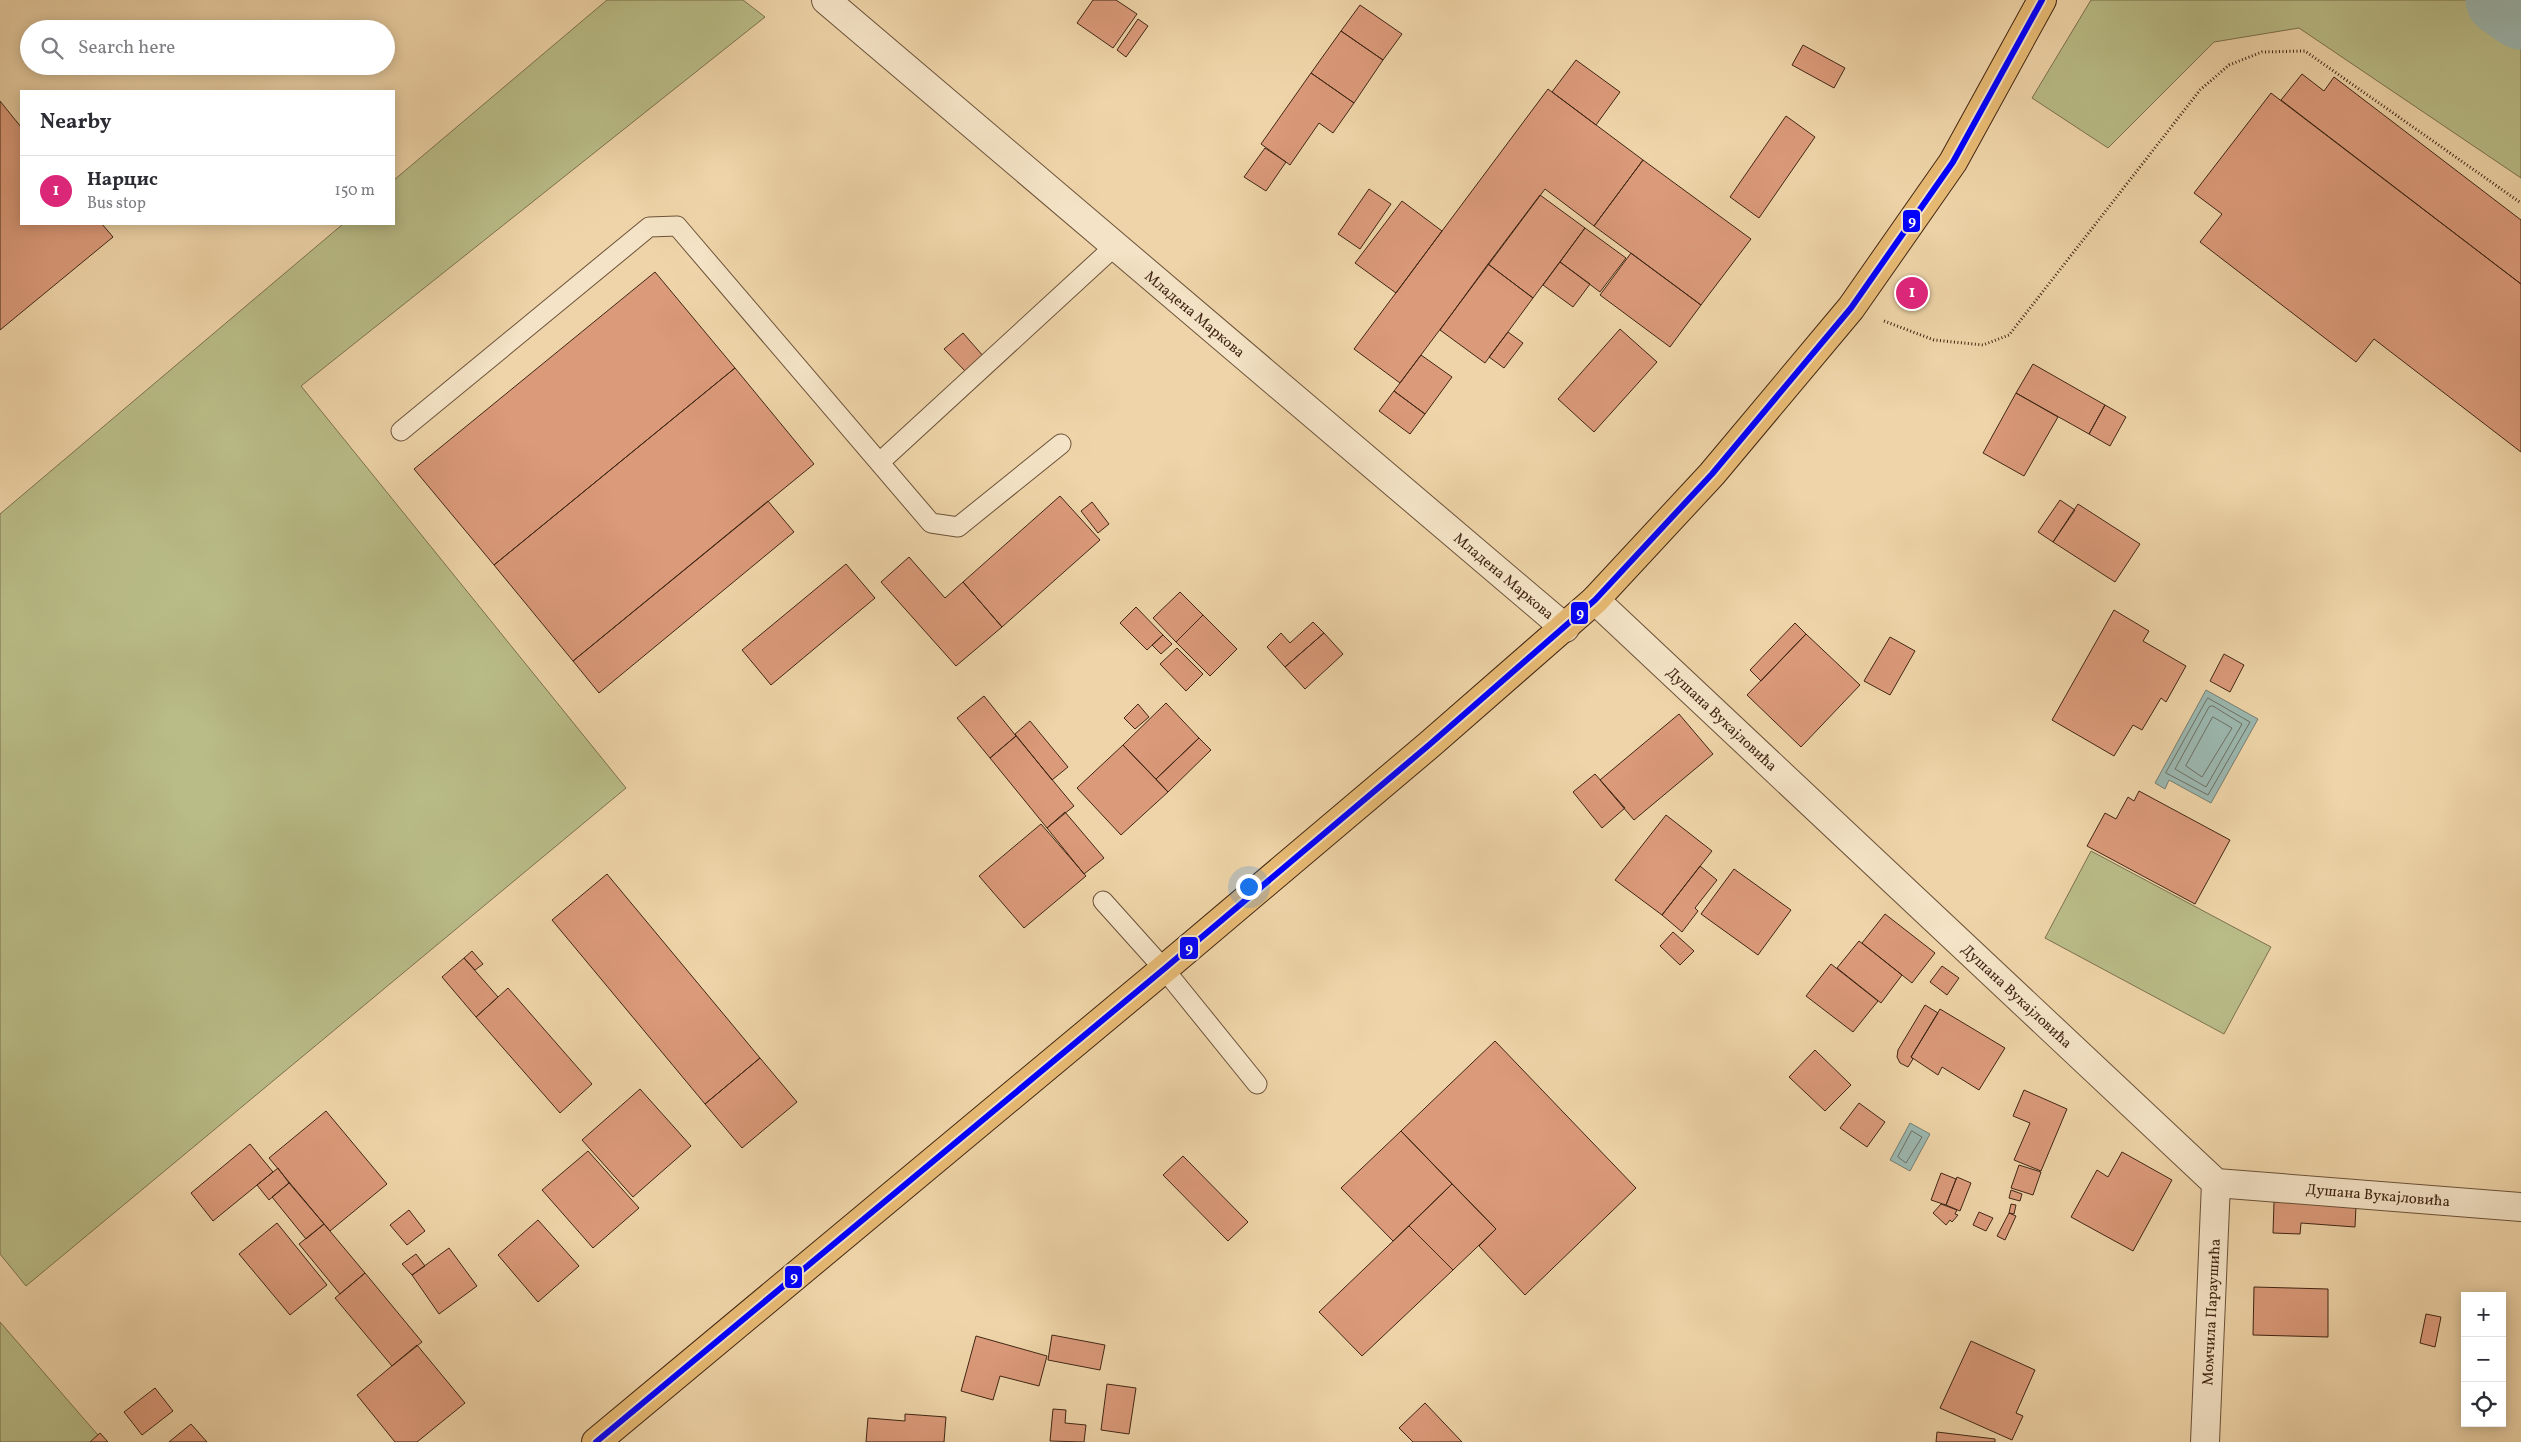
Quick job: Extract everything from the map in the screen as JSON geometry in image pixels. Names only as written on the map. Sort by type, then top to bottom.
[{"type":"main road","points":[[596,1442],[1164,969],[1565,628],[1595,600],[1712,474],[1851,308],[1953,162],[2042,0]]},
{"type":"street","name":"Младена Маркова","points":[[826,0],[1565,628]]},
{"type":"street","name":"Душана Вукајловића","points":[[1595,600],[2216,1183],[2521,1207]]},
{"type":"street","name":"Момчила Параушића","points":[[2205,1442],[2216,1183]]},
{"type":"lane","points":[[401,431],[649,228],[676,226],[931,523],[958,527],[1061,444]]},
{"type":"lane","points":[[880,462],[1115,246]]},
{"type":"lane","points":[[1103,901],[1164,969],[1257,1084]]},
{"type":"path","points":[[1851,308],[1934,340],[1983,345],[2009,335],[2200,90],[2228,66],[2262,52],[2305,51],[2521,203]]},
{"type":"green space","points":[[607,0],[743,0],[765,17],[301,386],[626,788],[26,1286],[0,1254],[0,514],[342,225],[395,225],[395,179]]},
{"type":"green space","points":[[2091,0],[2521,0],[2521,178],[2299,28],[2214,42],[2108,148],[2032,98]]},
{"type":"green space","points":[[2091,851],[2271,947],[2224,1034],[2045,938]]},
{"type":"green space","points":[[0,1322],[104,1442],[0,1442]]},
{"type":"water","points":[[2206,690],[2258,719],[2211,803],[2169,780],[2165,789],[2155,783]]},
{"type":"water","points":[[1910,1123],[1930,1134],[1910,1171],[1890,1160]]},
{"type":"building","points":[[1093,0],[1116,0],[1137,14],[1113,48],[1077,23]]},
{"type":"building","points":[[1360,5],[1402,34],[1383,60],[1341,31]]},
{"type":"building","points":[[1138,19],[1148,26],[1126,57],[1117,50]]},
{"type":"building","points":[[1341,31],[1383,60],[1354,103],[1311,73]]},
{"type":"building","points":[[1803,45],[1845,68],[1834,88],[1792,65]]},
{"type":"building","points":[[1576,60],[1620,92],[1596,125],[1552,92]]},
{"type":"building","points":[[1311,73],[1354,103],[1333,133],[1319,123],[1290,165],[1261,144]]},
{"type":"building","points":[[2302,74],[2324,91],[2334,77],[2521,220],[2521,284],[2281,100]]},
{"type":"building","points":[[1548,89],[1643,160],[1594,226],[1545,189],[1400,383],[1354,349]]},
{"type":"building","points":[[2271,93],[2521,284],[2521,452],[2374,339],[2356,362],[2200,242],[2222,214],[2194,193]]},
{"type":"building","points":[[0,101],[20,126],[20,225],[103,225],[113,237],[0,330]]},
{"type":"building","points":[[1786,116],[1815,137],[1759,218],[1730,197]]},
{"type":"building","points":[[1265,148],[1286,162],[1266,191],[1244,177]]},
{"type":"building","points":[[1643,160],[1751,239],[1701,305],[1594,226]]},
{"type":"building","points":[[1369,189],[1391,204],[1360,249],[1338,234]]},
{"type":"building","points":[[1540,195],[1585,228],[1533,298],[1488,264]]},
{"type":"building","points":[[1402,201],[1442,231],[1396,293],[1355,263]]},
{"type":"building","points":[[1585,228],[1626,258],[1600,292],[1560,262]]},
{"type":"building","points":[[1631,253],[1701,305],[1670,347],[1600,295]]},
{"type":"building","points":[[1560,262],[1590,284],[1573,307],[1543,285]]},
{"type":"building","points":[[1488,264],[1533,298],[1485,363],[1440,330]]},
{"type":"building","points":[[655,272],[735,368],[494,565],[414,469]]},
{"type":"building","points":[[1620,329],[1657,362],[1594,432],[1558,399]]},
{"type":"building","points":[[1508,332],[1523,343],[1504,368],[1489,357]]},
{"type":"building","points":[[963,333],[984,357],[966,372],[944,349]]},
{"type":"building","points":[[1421,355],[1452,377],[1425,414],[1394,391]]},
{"type":"building","points":[[2033,364],[2105,405],[2089,434],[2016,393]]},
{"type":"building","points":[[735,368],[814,464],[573,661],[494,565]]},
{"type":"building","points":[[1394,391],[1425,414],[1410,434],[1379,411]]},
{"type":"building","points":[[2016,393],[2058,417],[2024,476],[1983,453]]},
{"type":"building","points":[[2105,405],[2126,417],[2110,446],[2089,434]]},
{"type":"building","points":[[1060,496],[1100,540],[1002,627],[963,582]]},
{"type":"building","points":[[2060,500],[2075,510],[2053,542],[2038,532]]},
{"type":"building","points":[[768,501],[794,532],[599,693],[573,661]]},
{"type":"building","points":[[1092,502],[1109,524],[1098,533],[1081,511]]},
{"type":"building","points":[[2078,504],[2140,544],[2115,582],[2053,542]]},
{"type":"building","points":[[909,557],[945,598],[963,582],[1002,627],[956,666],[881,582]]},
{"type":"building","points":[[846,564],[875,598],[771,685],[742,650]]},
{"type":"building","points":[[1180,592],[1203,615],[1176,642],[1153,618]]},
{"type":"building","points":[[1136,607],[1163,635],[1147,650],[1120,623]]},
{"type":"building","points":[[2114,610],[2149,631],[2143,641],[2186,666],[2166,702],[2161,698],[2142,730],[2133,725],[2114,756],[2052,720]]},
{"type":"building","points":[[1203,615],[1237,649],[1210,676],[1176,642]]},
{"type":"building","points":[[1313,622],[1324,633],[1285,667],[1267,647],[1281,633],[1290,643]]},
{"type":"building","points":[[1795,623],[1806,634],[1761,681],[1750,670]]},
{"type":"building","points":[[1324,633],[1343,654],[1305,689],[1285,667]]},
{"type":"building","points":[[1806,634],[1860,685],[1801,747],[1747,695]]},
{"type":"building","points":[[1163,635],[1172,644],[1161,654],[1152,645]]},
{"type":"building","points":[[1890,637],[1915,651],[1890,695],[1864,681]]},
{"type":"building","points":[[1177,648],[1203,674],[1186,691],[1160,664]]},
{"type":"building","points":[[2224,654],[2244,665],[2230,692],[2210,681]]},
{"type":"building","points":[[984,696],[1016,736],[990,758],[957,718]]},
{"type":"building","points":[[1166,703],[1199,738],[1156,779],[1123,745]]},
{"type":"building","points":[[1138,704],[1149,717],[1135,729],[1124,718]]},
{"type":"building","points":[[1679,714],[1713,754],[1634,820],[1600,780]]},
{"type":"building","points":[[1030,721],[1068,767],[1052,780],[1015,734]]},
{"type":"building","points":[[1016,736],[1074,806],[1047,828],[990,758]]},
{"type":"building","points":[[1199,738],[1211,750],[1168,792],[1156,779]]},
{"type":"building","points":[[1123,745],[1168,792],[1121,835],[1077,788]]},
{"type":"building","points":[[1595,774],[1625,808],[1602,828],[1573,792]]},
{"type":"building","points":[[2139,791],[2230,840],[2195,904],[2087,846],[2105,813],[2116,819],[2128,797],[2134,801]]},
{"type":"building","points":[[1065,812],[1104,858],[1084,874],[1047,828]]},
{"type":"building","points":[[1666,815],[1712,851],[1662,915],[1615,880]]},
{"type":"building","points":[[1041,824],[1086,876],[1024,928],[979,876]]},
{"type":"building","points":[[1700,866],[1717,880],[1695,908],[1698,911],[1682,932],[1662,915]]},
{"type":"building","points":[[1734,869],[1791,910],[1758,955],[1701,914]]},
{"type":"building","points":[[607,874],[760,1058],[705,1104],[552,920]]},
{"type":"building","points":[[1885,914],[1935,953],[1912,983],[1862,943]]},
{"type":"building","points":[[1673,932],[1694,951],[1680,965],[1660,946]]},
{"type":"building","points":[[1859,941],[1902,975],[1881,1003],[1837,968]]},
{"type":"building","points":[[472,951],[483,964],[475,970],[464,958]]},
{"type":"building","points":[[464,958],[498,997],[476,1017],[442,977]]},
{"type":"building","points":[[1831,964],[1878,1001],[1853,1032],[1806,996]]},
{"type":"building","points":[[1942,966],[1959,978],[1947,995],[1930,982]]},
{"type":"building","points":[[508,988],[592,1084],[560,1113],[476,1017]]},
{"type":"building","points":[[1925,1005],[1938,1013],[1911,1057],[1913,1059],[1908,1067],[1900,1063],[1897,1057],[1898,1050]]},
{"type":"building","points":[[1940,1009],[2005,1048],[1979,1090],[1942,1067],[1938,1075],[1911,1057]]},
{"type":"building","points":[[1495,1041],[1636,1188],[1525,1295],[1479,1246],[1496,1229],[1401,1131]]},
{"type":"building","points":[[1815,1050],[1851,1085],[1825,1111],[1789,1077]]},
{"type":"building","points":[[760,1058],[797,1102],[742,1148],[705,1104]]},
{"type":"building","points":[[640,1089],[691,1146],[633,1197],[582,1140]]},
{"type":"building","points":[[2024,1090],[2067,1109],[2041,1171],[2014,1160],[2030,1123],[2013,1116]]},
{"type":"building","points":[[1859,1103],[1885,1122],[1867,1147],[1840,1128]]},
{"type":"building","points":[[326,1111],[387,1184],[330,1231],[269,1158]]},
{"type":"building","points":[[1401,1131],[1452,1184],[1393,1241],[1341,1188]]},
{"type":"building","points":[[250,1144],[273,1172],[213,1221],[191,1193]]},
{"type":"building","points":[[588,1151],[639,1208],[593,1248],[542,1190]]},
{"type":"building","points":[[2122,1152],[2172,1180],[2133,1251],[2071,1217],[2097,1170],[2108,1177]]},
{"type":"building","points":[[1183,1156],[1248,1222],[1228,1241],[1163,1175]]},
{"type":"building","points":[[2019,1165],[2041,1172],[2033,1195],[2011,1188]]},
{"type":"building","points":[[278,1168],[289,1183],[269,1200],[257,1185]]},
{"type":"building","points":[[1941,1173],[1956,1179],[1946,1205],[1931,1200]]},
{"type":"building","points":[[1957,1177],[1971,1183],[1960,1211],[1946,1205]]},
{"type":"building","points":[[289,1183],[324,1224],[306,1239],[272,1197]]},
{"type":"building","points":[[1452,1184],[1496,1229],[1453,1270],[1409,1226]]},
{"type":"building","points":[[2011,1190],[2022,1194],[2020,1201],[2009,1198]]},
{"type":"building","points":[[2274,1202],[2356,1206],[2355,1227],[2301,1223],[2300,1234],[2273,1233]]},
{"type":"building","points":[[1941,1204],[1957,1210],[1955,1214],[1958,1215],[1952,1222],[1950,1220],[1946,1225],[1933,1213]]},
{"type":"building","points":[[2011,1204],[2016,1205],[2014,1214],[2009,1213]]},
{"type":"building","points":[[409,1210],[425,1231],[407,1245],[390,1225]]},
{"type":"building","points":[[1979,1212],[1993,1218],[1986,1231],[1973,1225]]},
{"type":"building","points":[[2009,1213],[2016,1216],[2005,1240],[1997,1236]]},
{"type":"building","points":[[538,1220],[579,1266],[538,1302],[498,1255]]},
{"type":"building","points":[[277,1223],[327,1285],[290,1315],[239,1254]]},
{"type":"building","points":[[324,1224],[365,1273],[340,1294],[299,1244]]},
{"type":"building","points":[[1409,1226],[1453,1270],[1362,1356],[1319,1312]]},
{"type":"building","points":[[449,1248],[477,1286],[439,1314],[412,1275]]},
{"type":"building","points":[[416,1254],[425,1266],[412,1275],[402,1264]]},
{"type":"building","points":[[365,1273],[422,1342],[392,1366],[335,1298]]},
{"type":"building","points":[[2254,1287],[2328,1289],[2328,1337],[2253,1335]]},
{"type":"building","points":[[2426,1314],[2441,1317],[2435,1347],[2420,1343]]},
{"type":"building","points":[[1052,1335],[1105,1345],[1100,1370],[1048,1360]]},
{"type":"building","points":[[976,1336],[1047,1356],[1039,1386],[1000,1376],[993,1400],[961,1391]]},
{"type":"building","points":[[1971,1341],[2035,1370],[2016,1413],[2023,1416],[2012,1440],[1940,1408]]},
{"type":"building","points":[[417,1345],[465,1403],[417,1442],[395,1442],[357,1395]]},
{"type":"building","points":[[1107,1384],[1136,1388],[1129,1434],[1101,1430]]},
{"type":"building","points":[[155,1388],[173,1411],[142,1435],[124,1412]]},
{"type":"building","points":[[1425,1403],[1462,1442],[1413,1442],[1399,1428]]},
{"type":"building","points":[[1053,1409],[1066,1410],[1065,1423],[1086,1425],[1084,1442],[1050,1441]]},
{"type":"building","points":[[905,1414],[946,1417],[944,1442],[866,1442],[868,1418],[905,1421]]},
{"type":"building","points":[[191,1424],[207,1442],[169,1442]]},
{"type":"building","points":[[1937,1432],[1995,1439],[1995,1442],[1936,1442]]},
{"type":"building","points":[[100,1433],[108,1442],[90,1442]]},
{"type":"waterway","points":[[2501,0],[2521,14]]},
{"type":"transit line","name":"9","points":[[596,1442],[1164,969],[1429,745],[1595,600],[1712,474],[1851,308],[1953,162],[2042,0]]},
{"type":"place","name":"Нарцис","points":[[1912,293]]}]
